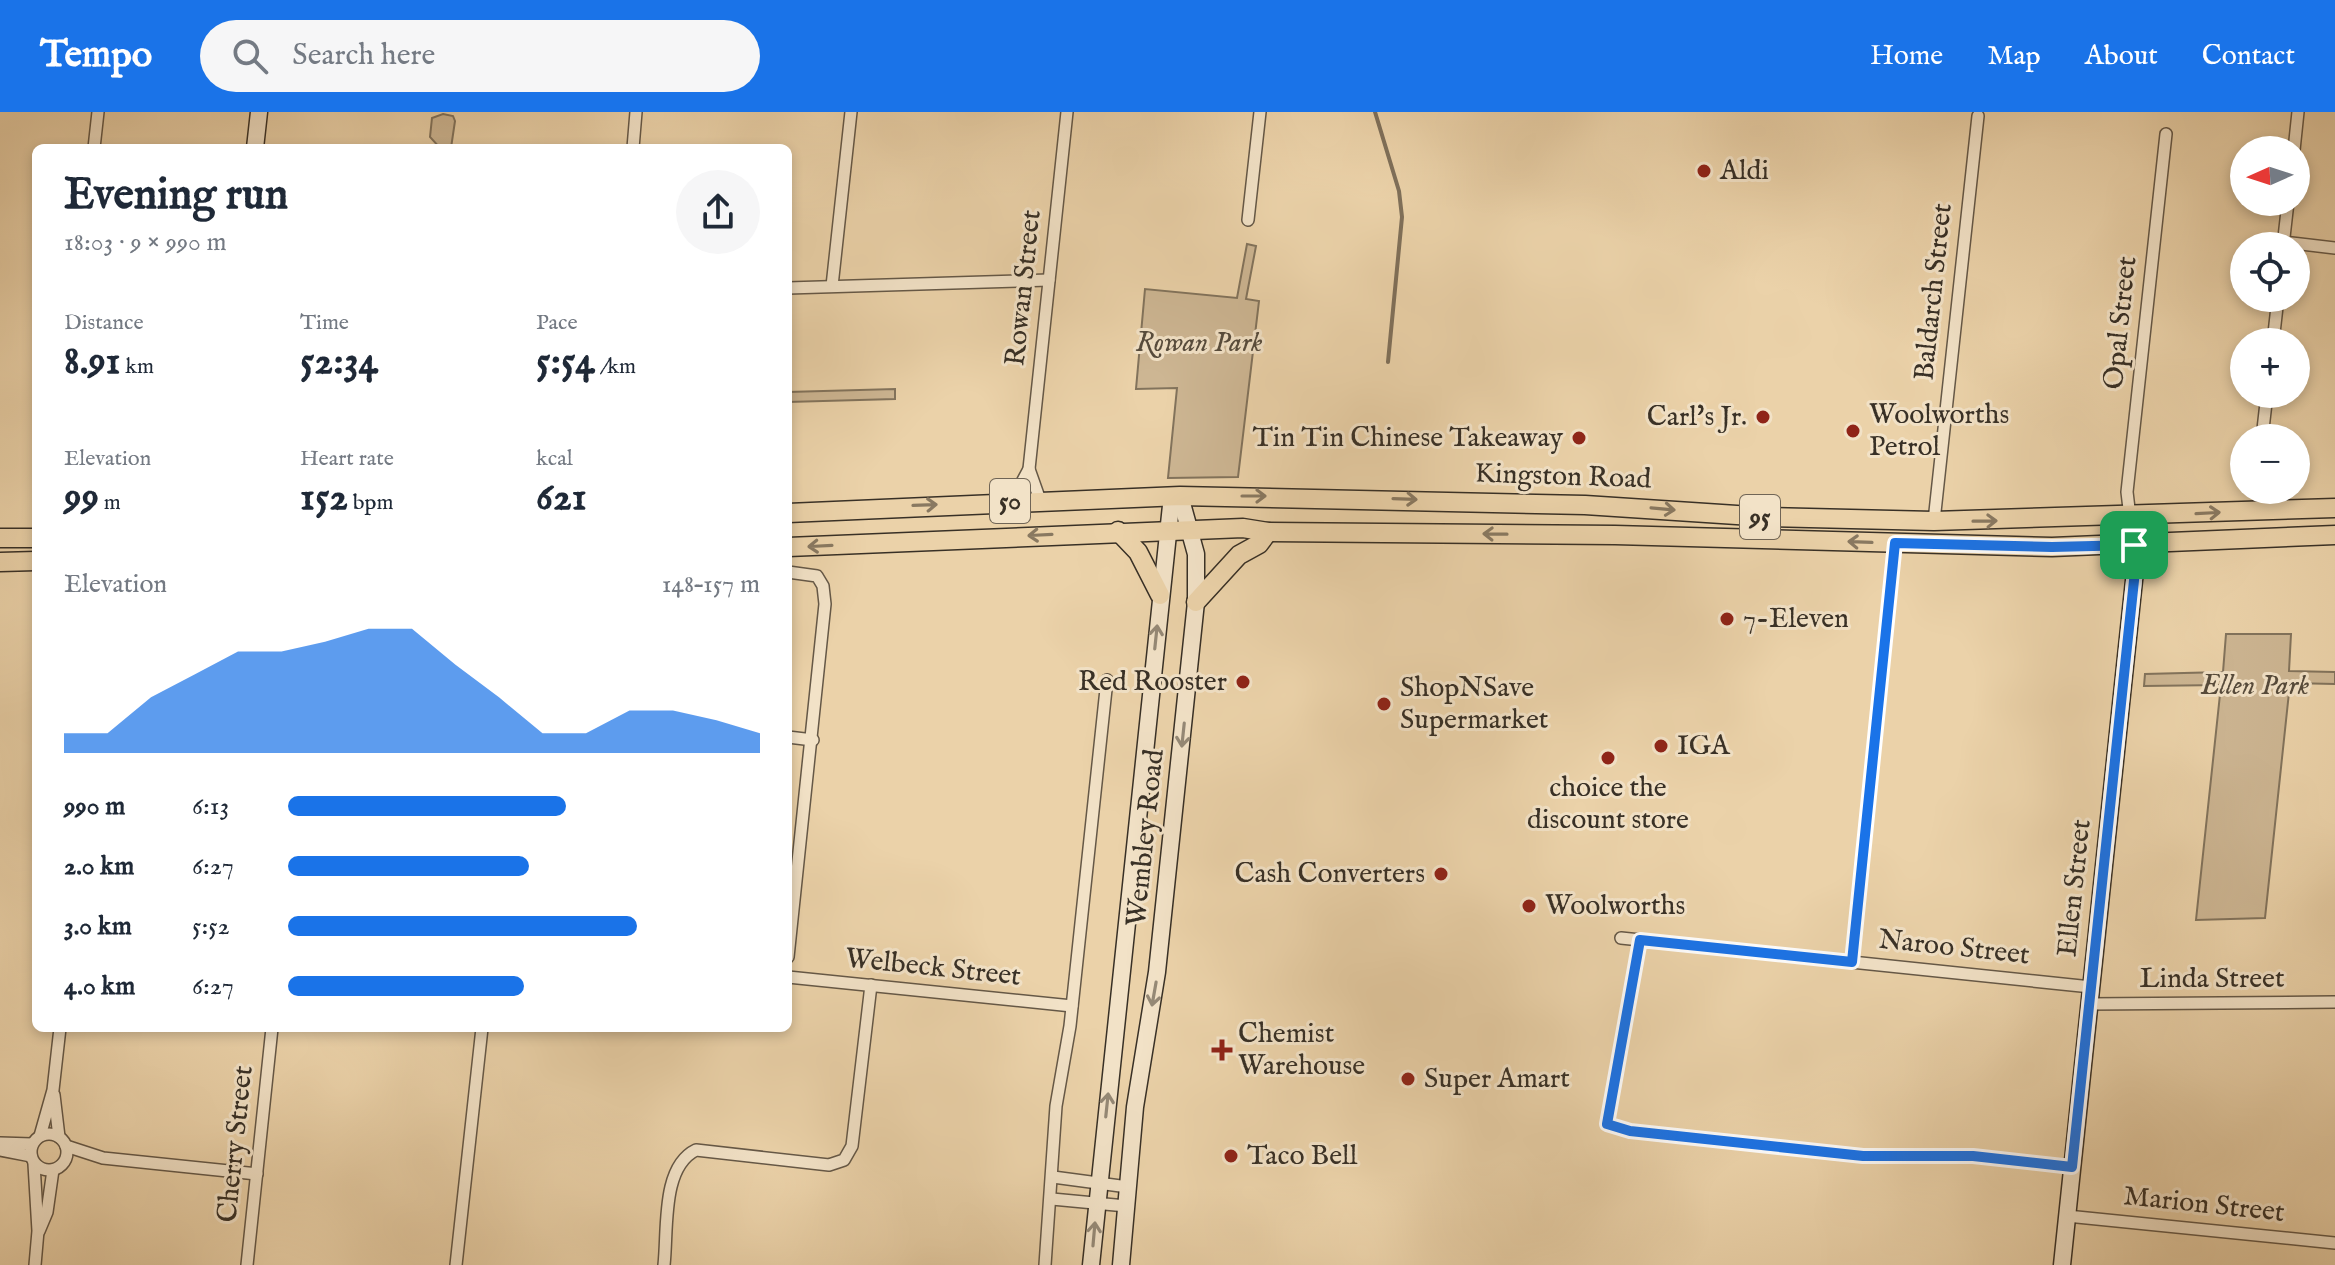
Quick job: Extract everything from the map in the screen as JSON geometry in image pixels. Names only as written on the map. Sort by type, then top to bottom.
[{"type":"main road","points":[[255,144],[259,112]]},
{"type":"main road","name":"Kingston Road","points":[[792,513],[1176,496],[1552,503],[1753,517],[1934,521],[2335,508]]},
{"type":"main road","name":"Wembley Road","points":[[1121,1265],[1137,1092],[1157,972],[1196,602],[1197,566],[1189,529],[1176,496]]},
{"type":"main road","name":"Wembley Road","points":[[1091,1265],[1160,595],[1168,530],[1176,496]]},
{"type":"main road","name":"Ellen Street","points":[[2062,1265],[2135,571],[2130,517]]},
{"type":"main road","name":"Kingston Road","points":[[792,547],[1243,528],[1268,532],[1615,535],[2052,547],[2335,535]]},
{"type":"main road","points":[[1118,531],[1138,552],[1160,595]]},
{"type":"main road","points":[[1196,602],[1239,555],[1259,544],[1268,532]]},
{"type":"main road","points":[[0,538],[32,538]]},
{"type":"main road","points":[[0,562],[32,561]]},
{"type":"street","points":[[94,144],[98,112]]},
{"type":"street","points":[[633,144],[636,112]]},
{"type":"street","points":[[832,286],[851,112]]},
{"type":"street","name":"Rowan Street","points":[[1012,501],[1029,469],[1067,112]]},
{"type":"street","points":[[1248,220],[1260,112]]},
{"type":"street","points":[[2295,136],[2298,112]]},
{"type":"street","name":"Baldarch Street","points":[[1934,521],[1978,116]]},
{"type":"street","name":"Opal Street","points":[[2130,517],[2127,492],[2166,134]]},
{"type":"street","points":[[2310,246],[2335,248]]},
{"type":"street","points":[[792,288],[1049,280]]},
{"type":"street","name":"Rowan Street","points":[[1029,469],[1040,500]]},
{"type":"street","points":[[1852,962],[1895,543]]},
{"type":"street","points":[[792,572],[814,574],[824,589],[813,740],[792,922]]},
{"type":"street","name":"Wembley Road","points":[[1045,1265],[1052,1199],[1056,1106],[1072,1006],[1107,680]]},
{"type":"street","points":[[792,737],[813,740]]},
{"type":"street","name":"Naroo Street","points":[[1621,938],[1852,962],[2090,996]]},
{"type":"street","points":[[1640,940],[1607,1124],[1630,1131],[1863,1156],[1973,1156],[2072,1167]]},
{"type":"street","name":"Welbeck Street","points":[[792,977],[1072,1006]]},
{"type":"street","points":[[664,1265],[674,1171],[683,1156],[696,1150],[829,1165],[844,1160],[852,1146],[871,985]]},
{"type":"street","name":"Linda Street","points":[[2090,996],[2335,1002]]},
{"type":"street","points":[[35,1265],[38,1231],[34,1150],[53,1090],[60,1032]]},
{"type":"street","name":"Cherry Street","points":[[247,1265],[272,1032]]},
{"type":"street","points":[[456,1265],[482,1032]]},
{"type":"street","points":[[53,1090],[65,1160]]},
{"type":"street","points":[[0,1150],[34,1150],[63,1142],[103,1158]]},
{"type":"street","points":[[0,1143],[34,1150]]},
{"type":"street","points":[[34,1150],[43,1170],[53,1170],[65,1160],[103,1158],[257,1174]]},
{"type":"street","points":[[38,1231],[47,1212],[53,1170]]},
{"type":"street","points":[[1053,1177],[1128,1187]]},
{"type":"street","points":[[1052,1199],[1126,1206]]},
{"type":"street","name":"Marion Street","points":[[2067,1216],[2335,1243]]},
{"type":"green space","points":[[443,114],[453,116],[452,144],[436,144],[430,137],[432,118]]},
{"type":"green space","name":"Rowan Park","points":[[1247,244],[1256,246],[1246,299],[1259,301],[1238,477],[1168,478],[1177,388],[1136,389],[1145,289],[1237,298]]},
{"type":"green space","points":[[895,389],[895,399],[792,402],[792,392]]},
{"type":"green space","name":"Ellen Park","points":[[2226,634],[2291,634],[2289,671],[2335,672],[2335,684],[2290,683],[2265,918],[2196,920],[2221,685],[2144,686],[2145,674],[2223,672]]},
{"type":"waterway","points":[[1375,112],[1399,191],[1402,217],[1388,362]]},
{"type":"place","name":"Aldi","points":[[1704,171]]},
{"type":"place","name":"Carl's Jr.","points":[[1763,417]]},
{"type":"place","name":"Woolworths Petrol","points":[[1853,431]]},
{"type":"place","name":"Tin Tin Chinese Takeaway","points":[[1579,438]]},
{"type":"place","name":"7-Eleven","points":[[1727,619]]},
{"type":"place","name":"Red Rooster","points":[[1243,682]]},
{"type":"place","name":"ShopNSave Supermarket","points":[[1384,704]]},
{"type":"place","name":"IGA","points":[[1661,746]]},
{"type":"place","name":"choice the discount store","points":[[1608,758]]},
{"type":"place","name":"Cash Converters","points":[[1441,874]]},
{"type":"place","name":"Woolworths","points":[[1529,906]]},
{"type":"place","name":"Chemist Warehouse","points":[[1222,1050]]},
{"type":"place","name":"Super Amart","points":[[1408,1079]]},
{"type":"place","name":"Taco Bell","points":[[1231,1156]]},
{"type":"route","points":[[1895,543],[2052,547],[2134,545],[2135,571],[2072,1167],[1973,1156],[1905,1159],[1863,1156],[1630,1131],[1607,1124],[1625,1038],[1640,940],[1852,962],[1895,543]]}]
